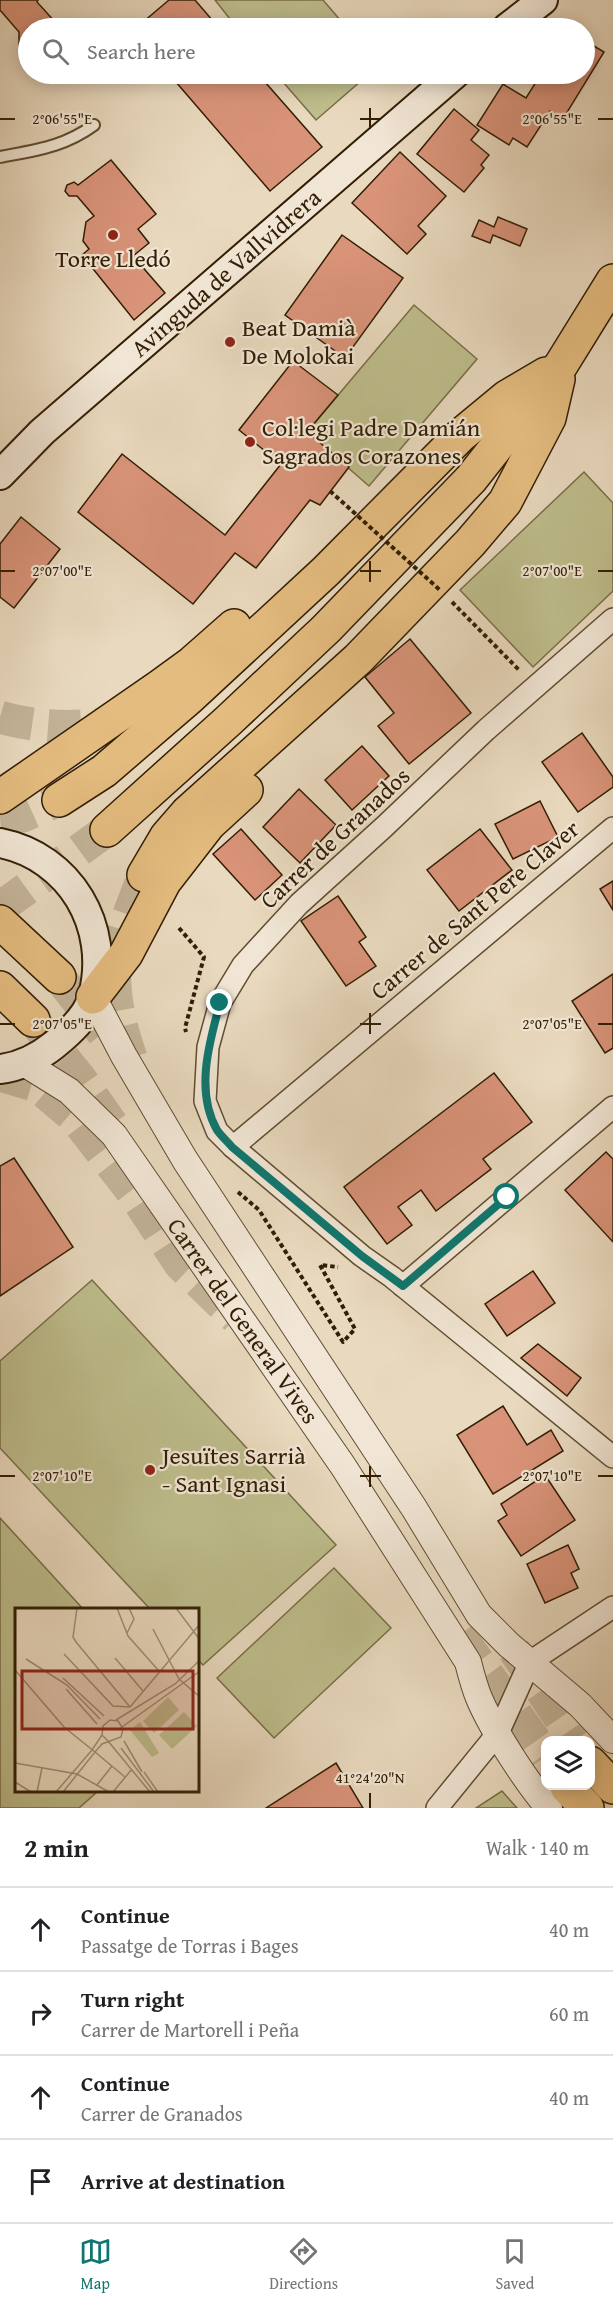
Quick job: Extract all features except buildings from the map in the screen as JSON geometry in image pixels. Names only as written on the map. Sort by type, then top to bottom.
[{"type":"highway","points":[[107,830],[326,629],[471,479],[561,365],[613,281]]},
{"type":"highway","points":[[59,800],[104,771],[190,697],[326,571],[461,435],[507,397],[561,365]]},
{"type":"highway","points":[[144,875],[167,836],[187,813],[358,659],[470,543],[505,502],[549,418],[561,365]]},
{"type":"highway","points":[[0,797],[192,663],[268,595],[406,492]]},
{"type":"highway","points":[[93,997],[126,954],[164,882],[203,832],[314,726],[358,659]]},
{"type":"highway","points":[[140,717],[190,697]]},
{"type":"highway","points":[[0,922],[59,977]]},
{"type":"highway","points":[[0,988],[33,1020]]},
{"type":"highway","points":[[595,1767],[613,1788]]},
{"type":"main road","points":[[520,18],[543,0]]},
{"type":"main road","name":"Avinguda de Vallvidrera","points":[[0,475],[42,432],[442,84]]},
{"type":"main road","points":[[0,843],[38,856],[59,871],[75,890],[88,913],[97,962],[93,997],[82,1016],[68,1033],[48,1050],[12,1066]]},
{"type":"street","name":"Carrer de Granados","points":[[612,1455],[403,1286],[362,1256],[232,1147],[217,1131],[205,1101],[208,1047],[220,1003],[243,965],[299,904],[486,730],[613,619]]},
{"type":"street","name":"Carrer de Sant Pere Claver","points":[[232,1147],[613,828]]},
{"type":"street","name":"Carrer del General Vives","points":[[93,997],[123,1056],[185,1160],[414,1508],[479,1615],[509,1645],[580,1705],[613,1740]]},
{"type":"street","name":"Carrer del General Vives","points":[[12,1066],[77,1098],[114,1135],[343,1466],[468,1662],[479,1698],[540,1798],[568,1801]]},
{"type":"street","points":[[403,1286],[613,1107]]},
{"type":"street","points":[[437,1808],[498,1732],[530,1662],[613,1607]]},
{"type":"lane","points":[[0,157],[66,143],[94,125]]},
{"type":"path","points":[[330,491],[441,591]]},
{"type":"path","points":[[461,611],[527,678]]},
{"type":"path","points":[[179,928],[204,957],[185,1028],[188,1038]]},
{"type":"path","points":[[231,1185],[259,1210],[343,1342],[356,1329],[320,1265],[342,1267]]},
{"type":"shaded area","points":[[215,0],[323,0],[338,18],[229,18]]},
{"type":"shaded area","points":[[285,84],[357,84],[316,120]]},
{"type":"shaded area","points":[[414,305],[477,359],[369,486],[307,432]]},
{"type":"shaded area","points":[[584,472],[613,503],[613,591],[533,667],[460,590]]},
{"type":"shaded area","points":[[92,1280],[336,1545],[203,1665],[200,1662],[200,1608],[149,1608],[0,1448],[0,1361]]},
{"type":"shaded area","points":[[0,1518],[82,1608],[15,1608],[15,1793],[96,1793],[79,1808],[0,1808]]},
{"type":"shaded area","points":[[334,1568],[391,1628],[274,1738],[217,1678]]},
{"type":"shaded area","points":[[502,1791],[517,1808],[476,1808]]},
{"type":"tunnel","points":[[0,717],[57,726],[86,726],[115,722]]},
{"type":"tunnel","points":[[0,818],[23,816],[59,800]]},
{"type":"tunnel","points":[[0,908],[107,830]]},
{"type":"tunnel","points":[[131,1058],[117,1004],[115,976],[123,930],[144,875]]},
{"type":"tunnel","points":[[59,977],[103,1033]]},
{"type":"tunnel","points":[[33,1020],[79,1077],[118,1133]]},
{"type":"tunnel","points":[[0,1075],[37,1086],[75,1118],[134,1194],[180,1264],[236,1318]]},
{"type":"tunnel","points":[[459,1635],[541,1749]]},
{"type":"tunnel","points":[[514,1650],[572,1736]]},
{"type":"place","name":"Torre Lledó","points":[[113,235]]},
{"type":"place","name":"Beat Damià De Molokai","points":[[230,342]]},
{"type":"place","name":"Col·legi Padre Damián Sagrados Corazones","points":[[250,442]]},
{"type":"place","name":"Jesuïtes Sarrià - Sant Ignasi","points":[[150,1470]]},
{"type":"route","points":[[220,1003],[208,1047],[205,1101],[217,1131],[232,1147],[362,1256],[403,1286],[507,1197]]}]
